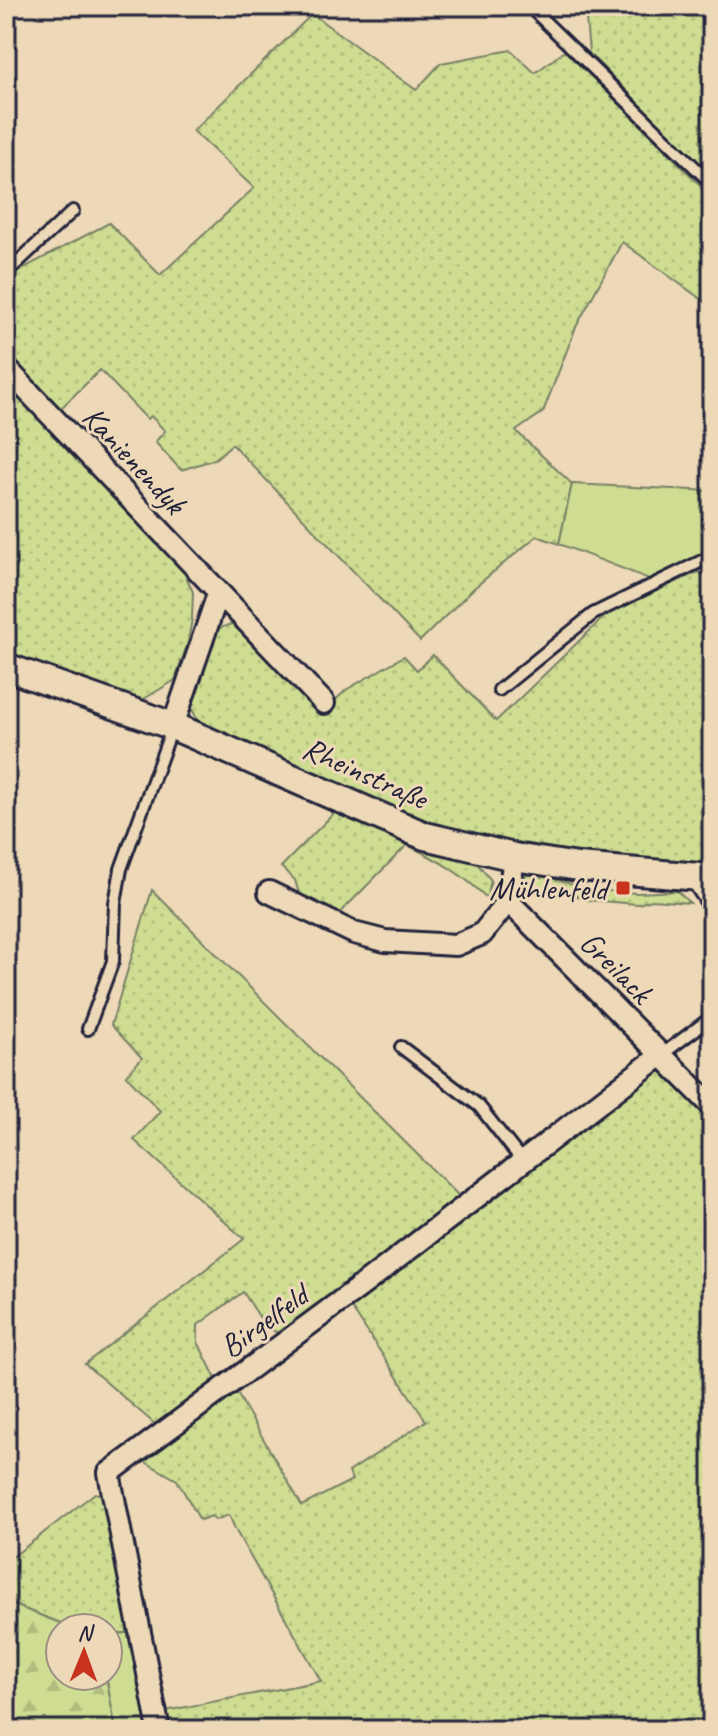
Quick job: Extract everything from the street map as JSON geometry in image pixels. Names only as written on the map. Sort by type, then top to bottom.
[{"type":"main road","name":"Rheinstraße","points":[[6,667],[173,726],[425,836],[514,857],[578,867],[701,878]]},
{"type":"street","name":"Kanienendyk","points":[[6,368],[324,703]]},
{"type":"street","points":[[173,726],[218,594]]},
{"type":"street","points":[[269,892],[354,933],[385,941],[456,945],[482,934],[508,901],[514,857]]},
{"type":"street","name":"Greilack","points":[[508,901],[712,1106]]},
{"type":"street","name":"Birgelfeld","points":[[159,1730],[109,1473],[365,1283],[660,1056]]},
{"type":"lane","points":[[533,10],[712,184]]},
{"type":"lane","points":[[6,273],[73,211]]},
{"type":"lane","points":[[499,690],[593,614],[712,556]]},
{"type":"lane","points":[[88,1029],[113,961],[115,903],[121,869],[173,726]]},
{"type":"lane","points":[[701,878],[712,911]]},
{"type":"lane","points":[[660,1056],[712,1017]]},
{"type":"lane","points":[[401,1047],[479,1106],[523,1162]]},
{"type":"green space","points":[[585,6],[712,6],[712,177],[589,53]]},
{"type":"green space","points":[[312,14],[416,90],[441,63],[511,50],[535,73],[566,50],[712,197],[712,307],[622,242],[576,327],[543,412],[516,431],[572,484],[559,544],[537,536],[474,588],[420,641],[232,444],[215,459],[181,470],[155,442],[165,431],[151,416],[147,419],[100,370],[56,413],[6,360],[6,282],[20,270],[109,223],[160,275],[254,188],[193,131]]},
{"type":"green space","points":[[6,377],[176,554],[193,592],[188,642],[175,680],[139,702],[6,656]]},
{"type":"green space","points":[[572,484],[712,491],[712,550],[649,579],[559,544]]},
{"type":"green space","points":[[698,572],[712,579],[712,867],[572,856],[505,845],[437,828],[200,727],[191,706],[217,629],[240,621],[324,711],[346,690],[404,656],[417,670],[433,655],[496,721],[608,613]]},
{"type":"green space","points":[[336,811],[407,845],[337,916],[309,903],[299,894],[295,880],[281,867]]},
{"type":"green space","points":[[407,845],[476,862],[491,880],[487,898],[450,868]]},
{"type":"green space","points":[[533,873],[592,890],[638,893],[677,891],[690,903],[652,900],[638,904],[526,891],[521,903],[518,879]]},
{"type":"green space","points":[[152,890],[459,1196],[419,1231],[280,1334],[266,1327],[243,1292],[198,1325],[198,1342],[217,1381],[157,1426],[85,1364],[244,1239],[134,1140],[160,1111],[126,1075],[142,1058],[111,1025]]},
{"type":"green space","points":[[657,1068],[712,1120],[712,1730],[169,1730],[165,1711],[321,1681],[229,1515],[215,1520],[212,1516],[200,1520],[177,1480],[140,1459],[234,1388],[302,1506],[352,1480],[349,1472],[426,1421],[349,1304]]},
{"type":"green space","points":[[95,1493],[106,1496],[131,1632],[124,1633],[124,1612],[44,1612],[44,1617],[6,1602],[6,1562]]},
{"type":"green space","points":[[6,1602],[44,1617],[44,1692],[109,1692],[116,1730],[19,1730],[6,1718]]},
{"type":"green space","points":[[131,1632],[149,1730],[116,1730],[109,1692],[124,1692],[124,1633]]},
{"type":"place","name":"Mühlenfeld","points":[[623,888]]}]
